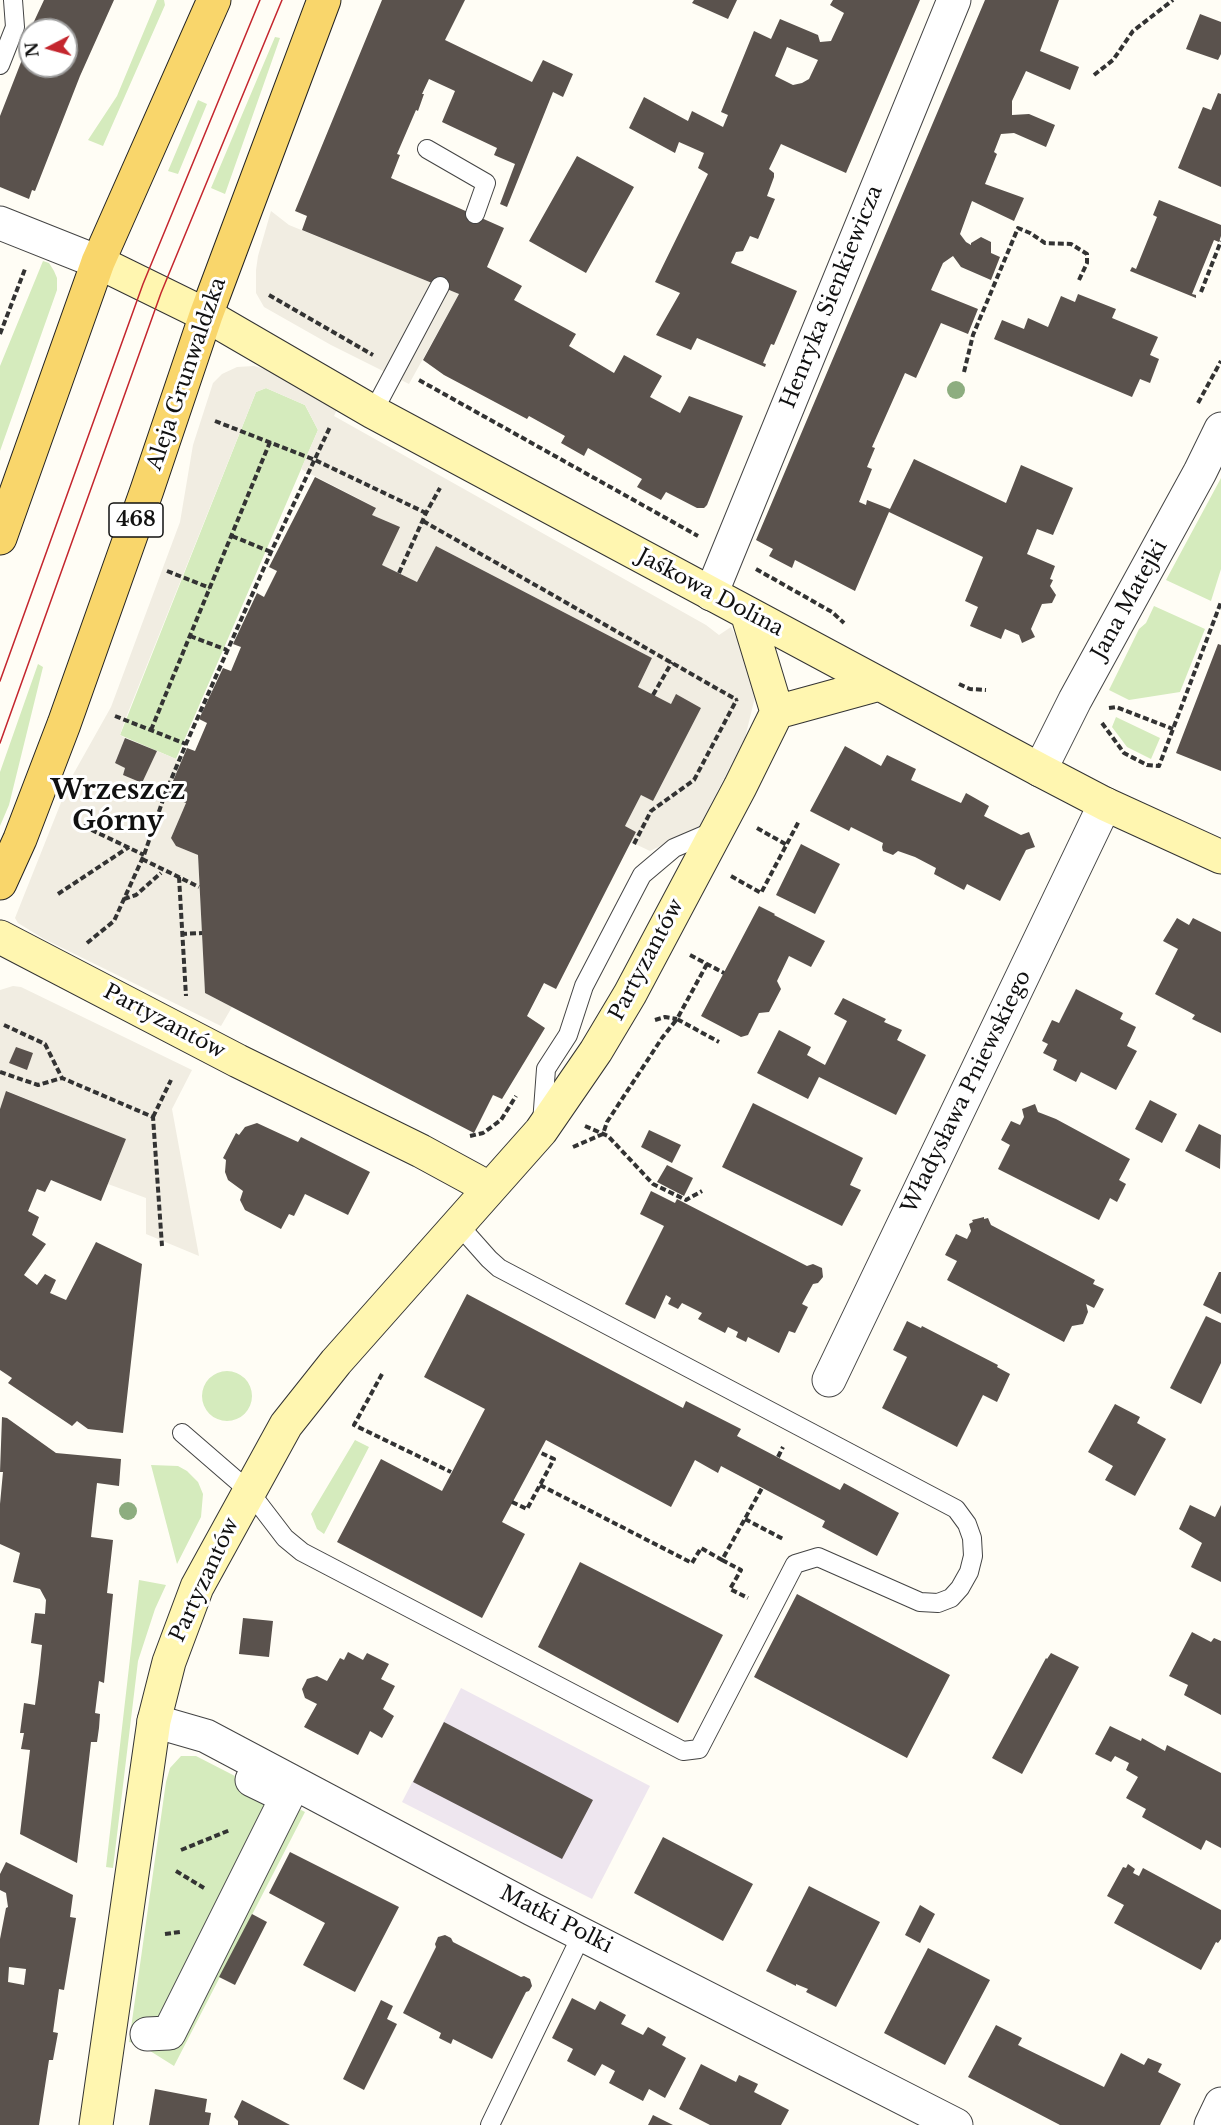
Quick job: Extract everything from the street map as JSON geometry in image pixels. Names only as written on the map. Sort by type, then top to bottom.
[{"type":"main road","name":"Aleja Grunwaldzka","points":[[0,883],[20,839],[68,713],[206,315],[324,0]]},
{"type":"main road","points":[[0,538],[98,262],[208,2]]},
{"type":"street","name":"Henryka Sienkiewicza","points":[[711,594],[954,0]]},
{"type":"street","points":[[0,223],[98,262]]},
{"type":"street","name":"Jaśkowa Dolina","points":[[98,262],[206,315],[373,412],[1040,770],[1105,804],[1221,857]]},
{"type":"street","name":"Jana Matejki","points":[[1040,770],[1221,429]]},
{"type":"street","points":[[747,613],[777,712],[879,684]]},
{"type":"street","name":"Partyzantów","points":[[96,2125],[154,1721],[169,1662],[197,1587],[286,1425],[336,1362],[541,1131],[596,1051],[630,994],[740,787],[777,712]]},
{"type":"street","name":"Władysława Pniewskiego","points":[[829,1380],[1105,804]]},
{"type":"street","name":"Partyzantów","points":[[0,937],[238,1061],[421,1151],[489,1188]]},
{"type":"street","name":"Matki Polki","points":[[154,1721],[206,1736],[582,1934],[956,2125]]},
{"type":"street","points":[[147,2034],[169,2033],[287,1797],[198,1753]]},
{"type":"street","points":[[1210,2125],[1221,2104]]},
{"type":"lane","points":[[0,65],[15,27],[13,0]]},
{"type":"lane","points":[[427,150],[486,183],[475,214]]},
{"type":"lane","points":[[373,412],[440,286]]},
{"type":"lane","points":[[541,1131],[546,1070],[568,1035],[584,986],[642,875],[674,848],[716,830]]},
{"type":"lane","points":[[182,1433],[249,1491],[285,1538],[302,1552],[683,1751],[699,1749],[795,1564],[818,1557],[920,1602],[938,1604],[951,1598],[960,1588],[969,1572],[973,1556],[972,1538],[967,1524],[956,1509],[499,1268],[457,1224]]},
{"type":"lane","points":[[490,2125],[582,1934]]},
{"type":"path","points":[[1094,75],[1113,60],[1133,31],[1173,0]]},
{"type":"path","points":[[964,372],[973,336],[1018,228],[1045,243],[1071,244],[1087,254],[1087,262],[1078,280]]},
{"type":"path","points":[[1202,292],[1221,242]]},
{"type":"path","points":[[0,334],[28,261]]},
{"type":"path","points":[[269,295],[689,531]]},
{"type":"path","points":[[215,421],[315,460],[426,513]]},
{"type":"path","points":[[87,944],[114,921],[143,857],[165,794],[227,650],[330,427]]},
{"type":"path","points":[[151,730],[270,442]]},
{"type":"path","points":[[399,573],[437,493]]},
{"type":"path","points":[[423,521],[737,700]]},
{"type":"path","points":[[232,536],[271,552]]},
{"type":"path","points":[[167,571],[210,588]]},
{"type":"path","points":[[1099,718],[1124,753],[1147,765],[1159,766],[1221,602]]},
{"type":"path","points":[[190,636],[227,650]]},
{"type":"path","points":[[653,695],[672,663]]},
{"type":"path","points":[[1105,708],[1116,708],[1173,729]]},
{"type":"path","points":[[115,716],[186,744]]},
{"type":"path","points":[[738,880],[762,893],[799,821]]},
{"type":"path","points":[[75,822],[129,848],[199,887]]},
{"type":"path","points":[[751,825],[787,845]]},
{"type":"path","points":[[58,894],[129,848]]},
{"type":"path","points":[[124,899],[136,895],[161,873]]},
{"type":"path","points":[[179,877],[186,996]]},
{"type":"path","points":[[181,934],[202,933]]},
{"type":"path","points":[[695,957],[724,973]]},
{"type":"path","points":[[569,1149],[603,1134],[607,1122],[677,1019],[707,964]]},
{"type":"path","points":[[649,1022],[665,1017],[677,1019],[719,1042]]},
{"type":"path","points":[[4,1025],[45,1044],[62,1078]]},
{"type":"path","points":[[0,1072],[38,1085],[62,1078],[153,1117]]},
{"type":"path","points":[[162,1246],[153,1117],[171,1080]]},
{"type":"path","points":[[590,1129],[608,1136],[653,1184],[686,1200],[702,1191]]},
{"type":"path","points":[[382,1374],[354,1425],[451,1472]]},
{"type":"path","points":[[512,1502],[527,1509],[540,1485],[554,1459],[539,1452]]},
{"type":"path","points":[[540,1485],[692,1563],[701,1548],[741,1570],[730,1589],[771,1609]]},
{"type":"path","points":[[722,1560],[762,1488]]},
{"type":"shaded area","points":[[271,211],[289,225],[459,294],[409,384],[331,345],[264,307],[256,293],[256,270]]},
{"type":"shaded area","points":[[254,366],[340,403],[334,416],[706,625],[719,635],[731,627],[745,656],[755,697],[745,738],[699,827],[650,851],[631,842],[636,832],[625,826],[641,795],[653,801],[701,708],[677,695],[671,704],[638,687],[652,658],[436,546],[417,582],[382,565],[399,527],[372,515],[375,507],[301,469],[318,430],[305,405],[266,388],[256,392],[125,720],[120,735],[125,738],[115,763],[125,768],[123,775],[142,783],[157,751],[181,761],[167,794],[186,803],[171,838],[176,846],[198,855],[205,993],[232,1007],[221,1026],[44,939],[18,923],[15,918],[70,780],[111,707],[180,522],[193,445],[213,383],[222,374],[237,367]]},
{"type":"shaded area","points":[[13,986],[21,987],[192,1070],[172,1109],[199,1256],[146,1234],[146,1198],[108,1184],[126,1139],[7,1091],[0,1109],[0,990]]},
{"type":"shaded area","points":[[461,1688],[650,1786],[592,1899],[402,1802]]},
{"type":"green space","points":[[157,0],[164,0],[165,5],[103,146],[88,140],[117,96]]},
{"type":"green space","points":[[275,37],[280,38],[225,194],[211,188]]},
{"type":"green space","points":[[198,100],[207,104],[178,174],[168,171]]},
{"type":"green space","points":[[43,261],[49,263],[54,271],[57,278],[57,290],[0,451],[0,366]]},
{"type":"green space","points":[[266,388],[305,405],[318,430],[176,759],[120,735],[256,392]]},
{"type":"green space","points":[[1221,478],[1221,569],[1211,601],[1166,580]]},
{"type":"green space","points":[[1154,606],[1205,629],[1180,692],[1129,700],[1109,690],[1139,629],[1146,623]]},
{"type":"green space","points":[[38,664],[43,667],[9,805],[0,826],[0,772]]},
{"type":"green space","points":[[1116,717],[1160,738],[1151,759],[1127,747],[1112,727]]},
{"type":"green space","points":[[222,1371],[232,1371],[245,1378],[252,1391],[252,1401],[245,1414],[232,1421],[222,1421],[213,1417],[206,1410],[202,1401],[202,1391],[206,1382],[213,1375]]},
{"type":"green space","points":[[355,1440],[369,1447],[324,1534],[317,1529],[311,1514]]},
{"type":"green space","points":[[151,1465],[178,1466],[187,1471],[198,1482],[203,1494],[201,1517],[177,1564]]},
{"type":"green space","points":[[139,1580],[166,1585],[155,1609],[138,1661],[113,1868],[106,1867]]},
{"type":"green space","points":[[181,1756],[196,1756],[305,1812],[174,2066],[139,2044],[129,2042],[166,1782],[170,1768]]},
{"type":"building","points":[[44,0],[114,0],[80,76],[35,191],[32,190],[29,199],[0,187],[0,116],[18,70],[18,78],[78,78],[78,18],[36,18]]},
{"type":"building","points":[[382,0],[465,0],[445,40],[532,82],[543,60],[573,74],[563,97],[553,92],[507,207],[500,204],[515,164],[494,155],[497,148],[442,122],[455,91],[429,79],[418,111],[416,110],[397,154],[400,155],[391,178],[504,228],[487,267],[522,286],[514,300],[576,334],[569,346],[614,373],[624,355],[662,376],[650,397],[680,413],[689,396],[743,416],[704,508],[697,508],[666,492],[661,500],[637,487],[642,479],[588,448],[584,456],[561,443],[565,436],[529,416],[527,419],[444,375],[423,360],[459,294],[302,230],[307,216],[295,211]]},
{"type":"building","points":[[694,0],[737,0],[728,19],[692,3]]},
{"type":"building","points":[[833,0],[920,0],[846,173],[781,144],[769,169],[774,173],[774,177],[767,196],[775,199],[758,239],[750,236],[743,251],[736,252],[731,263],[797,291],[774,345],[771,344],[763,363],[766,364],[765,367],[697,338],[691,350],[656,335],[680,293],[655,282],[708,174],[698,168],[704,153],[679,142],[675,153],[629,128],[644,97],[688,121],[692,111],[723,127],[728,115],[721,112],[754,31],[771,39],[780,19],[818,35],[820,42],[831,41],[844,13],[830,5]],"holes":[[[787,47],[818,60],[809,79],[802,83],[793,85],[775,76]]]},
{"type":"building","points":[[985,0],[1059,0],[1040,51],[1079,67],[1070,90],[1026,71],[1012,101],[1012,115],[1029,114],[1055,125],[1046,147],[1014,133],[1001,134],[994,152],[997,154],[985,184],[1024,198],[1014,221],[972,201],[960,234],[971,245],[981,237],[991,242],[991,253],[1000,257],[991,280],[961,267],[953,256],[943,263],[931,290],[978,309],[968,334],[941,323],[916,378],[905,373],[872,447],[875,448],[867,467],[872,469],[859,502],[866,505],[867,500],[890,509],[914,459],[1006,503],[1021,465],[1073,488],[1053,535],[1037,529],[1027,554],[1055,566],[1050,586],[1056,595],[1052,603],[1042,604],[1031,629],[1035,637],[1022,643],[1019,635],[1005,629],[1001,639],[970,626],[978,607],[965,601],[983,557],[889,512],[855,591],[795,560],[792,568],[769,556],[773,549],[756,540]]},
{"type":"building","points":[[1200,14],[1221,22],[1221,54],[1218,60],[1186,49]]},
{"type":"building","points":[[1218,93],[1221,94],[1221,187],[1178,168],[1203,107],[1211,110]]},
{"type":"building","points":[[577,156],[634,187],[586,273],[529,241]]},
{"type":"building","points":[[1159,200],[1221,225],[1219,242],[1214,240],[1192,294],[1196,295],[1196,298],[1130,271],[1132,267],[1136,269],[1157,217],[1153,215]]},
{"type":"building","points":[[1078,294],[1116,309],[1112,318],[1158,337],[1150,355],[1159,359],[1150,383],[1140,379],[1132,397],[994,339],[1002,320],[1024,329],[1028,318],[1048,327],[1061,296],[1075,302]]},
{"type":"building","points":[[315,477],[376,508],[372,515],[400,527],[382,565],[417,582],[436,546],[652,658],[638,687],[671,704],[676,694],[701,708],[653,801],[641,795],[625,826],[636,832],[556,989],[544,983],[527,1016],[545,1028],[502,1099],[493,1095],[474,1133],[205,993],[198,855],[176,846],[171,838],[186,803],[167,795],[187,748],[195,751],[207,723],[199,719],[223,668],[231,671],[241,647],[233,644],[257,593],[264,597],[277,571],[269,567]]},
{"type":"building","points":[[1218,644],[1221,645],[1221,771],[1176,753]]},
{"type":"building","points":[[125,738],[157,751],[142,783],[123,775],[125,768],[115,763]]},
{"type":"building","points":[[845,746],[881,766],[887,755],[916,769],[911,780],[961,803],[966,793],[989,806],[984,816],[1021,835],[1029,832],[1035,847],[1026,850],[1000,901],[967,884],[964,890],[934,874],[936,868],[915,857],[898,851],[893,855],[883,851],[883,843],[851,827],[849,831],[810,811]]},
{"type":"building","points":[[801,844],[840,864],[815,914],[776,895]]},
{"type":"building","points":[[759,906],[825,941],[811,967],[789,956],[777,981],[781,989],[769,1012],[759,1013],[748,1035],[741,1037],[701,1016]]},
{"type":"building","points":[[1177,918],[1189,925],[1193,918],[1221,932],[1221,1033],[1192,1019],[1195,1015],[1155,994],[1178,949],[1163,941]]},
{"type":"building","points":[[1076,989],[1123,1013],[1120,1019],[1136,1027],[1127,1046],[1137,1051],[1116,1090],[1081,1072],[1076,1082],[1053,1070],[1057,1060],[1043,1053],[1048,1044],[1042,1041],[1052,1020],[1059,1023]]},
{"type":"building","points":[[843,998],[886,1019],[884,1022],[902,1030],[897,1040],[926,1055],[896,1115],[819,1077],[808,1099],[757,1073],[779,1030],[811,1047],[807,1055],[825,1065],[847,1021],[834,1014]]},
{"type":"building","points":[[16,1047],[33,1053],[27,1070],[9,1063]]},
{"type":"building","points":[[6,1091],[126,1139],[101,1201],[51,1180],[45,1192],[37,1189],[28,1211],[39,1217],[32,1235],[46,1244],[24,1275],[37,1285],[45,1274],[56,1280],[50,1293],[66,1300],[96,1242],[142,1264],[123,1433],[88,1429],[77,1421],[72,1426],[8,1383],[12,1378],[0,1370],[0,1109]]},
{"type":"building","points":[[1150,1100],[1177,1114],[1162,1143],[1135,1129]]},
{"type":"building","points":[[753,1103],[863,1158],[850,1185],[861,1190],[842,1226],[722,1167]]},
{"type":"building","points":[[1035,1104],[1038,1112],[1056,1119],[1130,1159],[1119,1180],[1126,1184],[1117,1202],[1110,1198],[1099,1220],[998,1169],[1010,1145],[1001,1140],[1011,1121],[1020,1125],[1024,1117],[1022,1109]]},
{"type":"building","points":[[257,1123],[298,1142],[301,1137],[370,1172],[348,1215],[305,1194],[294,1216],[289,1214],[281,1229],[245,1210],[240,1200],[243,1191],[228,1180],[225,1172],[226,1160],[223,1158],[236,1133],[239,1135],[245,1127]]},
{"type":"building","points":[[1199,1124],[1221,1135],[1220,1169],[1185,1151]]},
{"type":"building","points":[[649,1130],[681,1145],[672,1163],[641,1147]]},
{"type":"building","points":[[667,1165],[693,1178],[684,1196],[657,1182]]},
{"type":"building","points":[[651,1191],[675,1203],[677,1199],[807,1266],[813,1264],[822,1268],[823,1277],[818,1283],[813,1284],[802,1304],[808,1307],[795,1333],[789,1331],[779,1353],[748,1337],[746,1342],[736,1337],[738,1332],[728,1327],[725,1333],[698,1319],[702,1313],[682,1303],[678,1309],[668,1304],[671,1298],[666,1295],[655,1319],[625,1304],[664,1226],[640,1214]]},
{"type":"building","points":[[984,1217],[984,1219],[988,1218],[991,1225],[1095,1280],[1093,1284],[1104,1289],[1094,1308],[1086,1304],[1088,1312],[1083,1324],[1072,1326],[1064,1342],[947,1280],[957,1261],[945,1255],[956,1234],[967,1239],[971,1231],[969,1224],[973,1222],[972,1220]]},
{"type":"building","points":[[1221,1272],[1221,1314],[1203,1305]]},
{"type":"building","points":[[467,1294],[683,1408],[686,1401],[741,1429],[737,1436],[840,1490],[844,1483],[899,1513],[877,1556],[822,1527],[825,1521],[721,1466],[718,1473],[695,1460],[671,1507],[546,1440],[502,1522],[525,1534],[482,1618],[337,1542],[381,1459],[442,1491],[485,1409],[424,1377]]},
{"type":"building","points":[[1206,1316],[1221,1323],[1221,1363],[1201,1404],[1170,1388]]},
{"type":"building","points":[[907,1321],[921,1328],[922,1326],[998,1365],[997,1367],[1010,1374],[997,1402],[983,1395],[957,1447],[882,1408],[907,1357],[893,1350]]},
{"type":"building","points":[[1115,1404],[1140,1417],[1137,1423],[1166,1439],[1135,1496],[1105,1480],[1113,1466],[1088,1452]]},
{"type":"building","points":[[2,1417],[7,1418],[56,1453],[121,1459],[119,1486],[97,1483],[91,1537],[113,1540],[107,1593],[113,1594],[104,1683],[99,1681],[95,1713],[100,1714],[99,1728],[97,1742],[91,1742],[77,1863],[20,1834],[30,1750],[21,1749],[24,1733],[20,1733],[24,1703],[35,1705],[42,1645],[31,1643],[35,1613],[45,1614],[46,1600],[40,1589],[13,1582],[20,1553],[0,1544],[3,1472],[0,1472]]},
{"type":"building","points":[[1190,1505],[1215,1517],[1221,1505],[1221,1582],[1191,1567],[1202,1543],[1179,1529]]},
{"type":"building","points":[[580,1562],[723,1635],[678,1723],[538,1647]]},
{"type":"building","points":[[797,1594],[950,1675],[907,1758],[754,1677]]},
{"type":"building","points":[[243,1618],[273,1621],[269,1657],[239,1654]]},
{"type":"building","points":[[1192,1632],[1211,1642],[1214,1638],[1221,1641],[1221,1715],[1184,1695],[1188,1685],[1169,1676]]},
{"type":"building","points":[[348,1652],[363,1660],[367,1653],[389,1664],[381,1679],[395,1686],[383,1709],[394,1716],[382,1738],[370,1731],[358,1755],[304,1727],[317,1704],[305,1698],[302,1689],[307,1679],[317,1676],[327,1681],[340,1658],[344,1660]]},
{"type":"building","points":[[1051,1653],[1079,1667],[1022,1774],[992,1758],[1046,1658]]},
{"type":"building","points":[[444,1722],[593,1800],[562,1859],[413,1782]]},
{"type":"building","points":[[1110,1726],[1141,1741],[1142,1738],[1165,1751],[1167,1745],[1221,1773],[1221,1848],[1206,1840],[1201,1850],[1142,1817],[1146,1809],[1126,1798],[1138,1777],[1126,1770],[1129,1763],[1115,1756],[1111,1762],[1095,1754]]},
{"type":"building","points":[[663,1837],[753,1884],[723,1941],[634,1893]]},
{"type":"building","points":[[290,1852],[399,1907],[355,1992],[303,1965],[325,1923],[269,1893]]},
{"type":"building","points":[[6,1862],[73,1895],[70,1917],[76,1918],[64,1990],[59,1989],[53,2032],[58,2033],[53,2060],[49,2060],[39,2125],[0,2125],[0,1939],[8,1907],[6,1893],[0,1890],[0,1874]],"holes":[[[9,1967],[26,1969],[24,1985],[8,1982]]]},
{"type":"building","points":[[1128,1864],[1135,1869],[1133,1873],[1139,1876],[1143,1868],[1221,1910],[1221,1939],[1218,1943],[1216,1942],[1201,1970],[1114,1923],[1124,1905],[1107,1896],[1123,1867],[1126,1868]]},
{"type":"building","points":[[809,1886],[880,1922],[836,2007],[806,1992],[808,1989],[796,1984],[796,1986],[766,1971]]},
{"type":"building","points":[[920,1905],[935,1914],[920,1943],[905,1935]]},
{"type":"building","points":[[252,1914],[267,1922],[235,1985],[219,1977]]},
{"type":"building","points":[[445,1935],[453,1942],[521,1977],[530,1979],[532,1986],[526,1992],[492,2059],[453,2039],[451,2044],[439,2038],[441,2033],[403,2013],[436,1947],[438,1937]]},
{"type":"building","points":[[928,1948],[990,1980],[945,2065],[884,2033]]},
{"type":"building","points":[[572,1998],[595,2010],[600,2001],[626,2015],[621,2024],[643,2035],[648,2027],[666,2037],[662,2045],[686,2058],[665,2098],[649,2089],[643,2101],[609,2083],[615,2071],[602,2064],[595,2076],[567,2061],[573,2049],[552,2038]]},
{"type":"building","points":[[381,2000],[393,2006],[387,2019],[397,2024],[364,2090],[343,2079]]},
{"type":"building","points":[[996,2025],[1022,2038],[1018,2045],[1104,2087],[1121,2053],[1144,2065],[1148,2058],[1162,2064],[1158,2072],[1181,2084],[1160,2125],[1060,2125],[968,2077]]},
{"type":"building","points":[[701,2064],[736,2082],[739,2075],[758,2084],[754,2092],[789,2110],[781,2125],[710,2125],[679,2109]]},
{"type":"building","points":[[155,2089],[207,2099],[205,2112],[211,2113],[209,2125],[149,2125]]},
{"type":"building","points":[[242,2100],[290,2125],[238,2125],[234,2117]]},
{"type":"building","points":[[653,2115],[673,2125],[648,2125]]},
{"type":"tram line","points":[[0,681],[143,284],[260,0]]},
{"type":"tram line","points":[[0,743],[161,293],[282,0]]},
{"type":"district","name":"Wrzeszcz Górny","points":[[118,806]]}]
